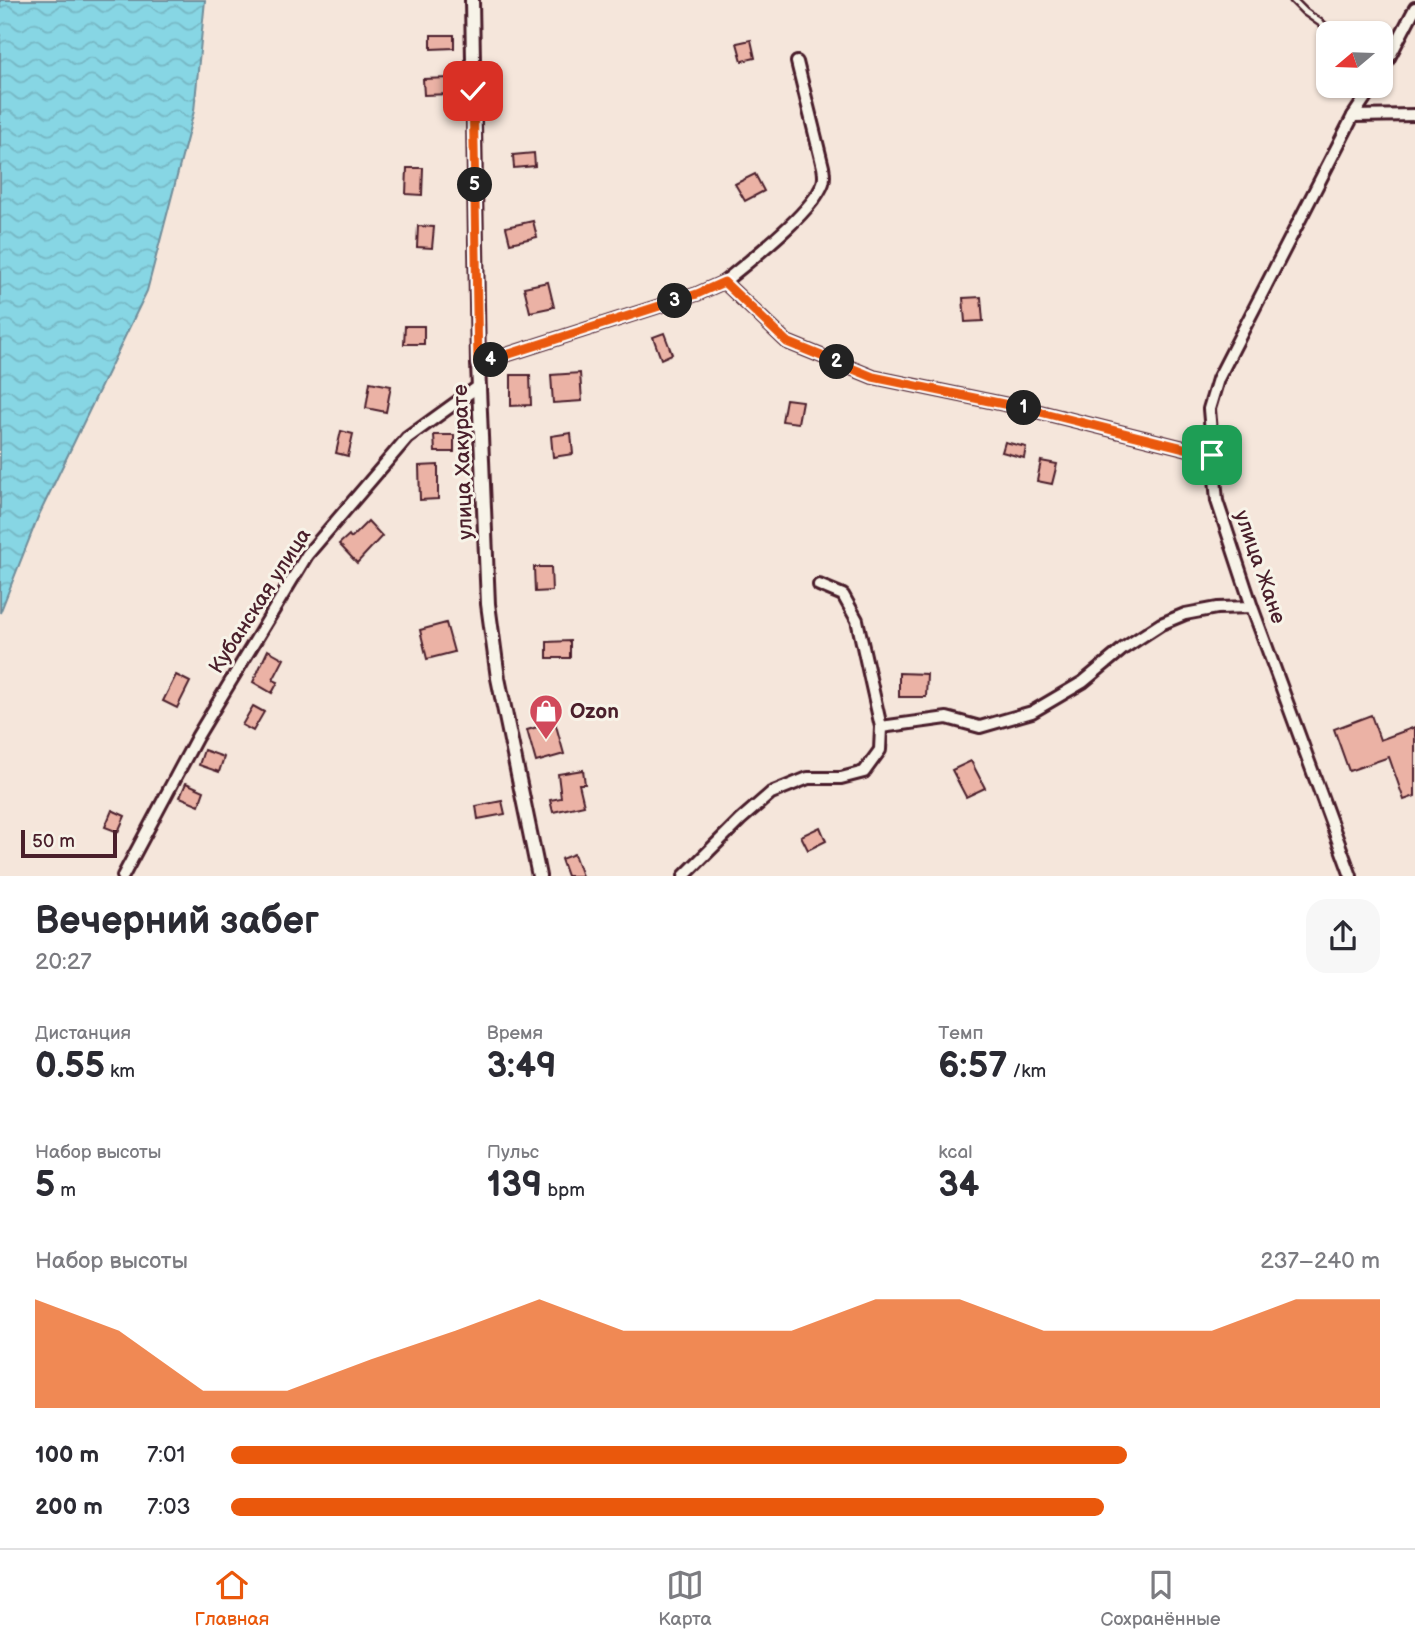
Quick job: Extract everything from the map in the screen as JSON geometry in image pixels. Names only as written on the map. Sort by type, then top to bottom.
[{"type":"street","name":"улица Хакурате","points":[[472,0],[478,364],[488,604],[498,678],[539,876]]},
{"type":"street","points":[[1393,49],[1415,8]]},
{"type":"street","points":[[478,364],[697,294],[724,282],[813,202],[825,177],[796,62]]},
{"type":"street","name":"улица Жане","points":[[1351,876],[1252,607],[1217,501],[1209,409],[1218,379],[1353,116],[1365,98]]},
{"type":"street","points":[[1353,116],[1415,115]]},
{"type":"street","points":[[724,282],[787,342],[873,377],[1028,409],[1212,455]]},
{"type":"street","name":"Кубанская улица","points":[[123,876],[197,737],[307,555],[407,438],[479,386]]},
{"type":"street","points":[[684,876],[771,793],[808,778],[841,778],[864,772],[880,750],[880,727],[857,620],[843,595],[819,585]]},
{"type":"street","points":[[880,727],[947,718],[980,727],[1032,712],[1083,682],[1125,648],[1161,624],[1185,614],[1217,608],[1252,607]]},
{"type":"lane","points":[[1293,0],[1318,21]]},
{"type":"water","points":[[0,0],[205,0],[194,111],[147,291],[38,517],[0,613]]},
{"type":"building","points":[[431,35],[454,35],[454,48],[431,49]]},
{"type":"building","points":[[751,40],[755,58],[742,61],[737,43]]},
{"type":"building","points":[[450,78],[450,94],[424,95],[423,79]]},
{"type":"building","points":[[534,153],[535,166],[514,168],[513,155]]},
{"type":"building","points":[[407,168],[423,168],[422,195],[406,194]]},
{"type":"building","points":[[755,174],[764,191],[745,201],[735,184]]},
{"type":"building","points":[[533,221],[537,237],[510,243],[506,227]]},
{"type":"building","points":[[418,226],[434,227],[432,248],[417,247]]},
{"type":"building","points":[[548,282],[554,307],[530,312],[524,287]]},
{"type":"building","points":[[981,297],[983,321],[965,322],[963,298]]},
{"type":"building","points":[[405,326],[424,326],[424,344],[404,344]]},
{"type":"building","points":[[664,333],[672,354],[661,359],[653,337]]},
{"type":"building","points":[[580,373],[582,401],[553,403],[551,375]]},
{"type":"building","points":[[511,375],[530,375],[531,405],[511,406]]},
{"type":"building","points":[[370,382],[391,386],[386,412],[366,408]]},
{"type":"building","points":[[786,399],[802,401],[798,423],[782,421]]},
{"type":"building","points":[[341,431],[353,434],[348,456],[336,453]]},
{"type":"building","points":[[571,433],[573,454],[553,457],[551,436]]},
{"type":"building","points":[[434,435],[454,435],[454,452],[435,452]]},
{"type":"building","points":[[1005,442],[1026,447],[1024,458],[1002,452]]},
{"type":"building","points":[[1041,461],[1057,464],[1052,484],[1037,481]]},
{"type":"building","points":[[438,465],[438,499],[420,500],[419,466]]},
{"type":"building","points":[[368,521],[382,536],[357,563],[339,544],[349,535],[351,538]]},
{"type":"building","points":[[534,567],[551,567],[552,591],[535,592]]},
{"type":"building","points":[[446,623],[454,652],[427,659],[420,630]]},
{"type":"building","points":[[570,641],[570,658],[547,658],[547,642]]},
{"type":"building","points":[[268,650],[284,659],[273,680],[278,682],[272,693],[253,682]]},
{"type":"building","points":[[899,673],[927,674],[926,697],[899,697]]},
{"type":"building","points":[[176,675],[190,682],[177,708],[163,701]]},
{"type":"building","points":[[253,706],[264,712],[253,731],[242,725]]},
{"type":"building","points":[[1371,715],[1380,740],[1415,727],[1415,796],[1404,800],[1389,757],[1349,771],[1334,729]]},
{"type":"building","points":[[555,722],[564,754],[536,762],[527,730]]},
{"type":"building","points":[[204,750],[224,757],[219,772],[199,765]]},
{"type":"building","points":[[971,761],[985,788],[966,797],[952,770]]},
{"type":"building","points":[[583,770],[585,784],[579,784],[584,805],[553,812],[550,800],[561,798],[558,774]]},
{"type":"building","points":[[186,783],[204,791],[199,805],[180,797]]},
{"type":"building","points":[[502,801],[505,814],[478,819],[476,806]]},
{"type":"building","points":[[112,810],[125,816],[118,832],[105,827]]},
{"type":"building","points":[[820,827],[826,841],[808,850],[801,836]]},
{"type":"building","points":[[574,854],[582,876],[567,876],[561,859]]},
{"type":"place","name":"Ozon","points":[[546,741]]},
{"type":"route","points":[[473,91],[478,364],[697,294],[724,282],[787,342],[873,377],[1028,409],[1212,455]]}]
